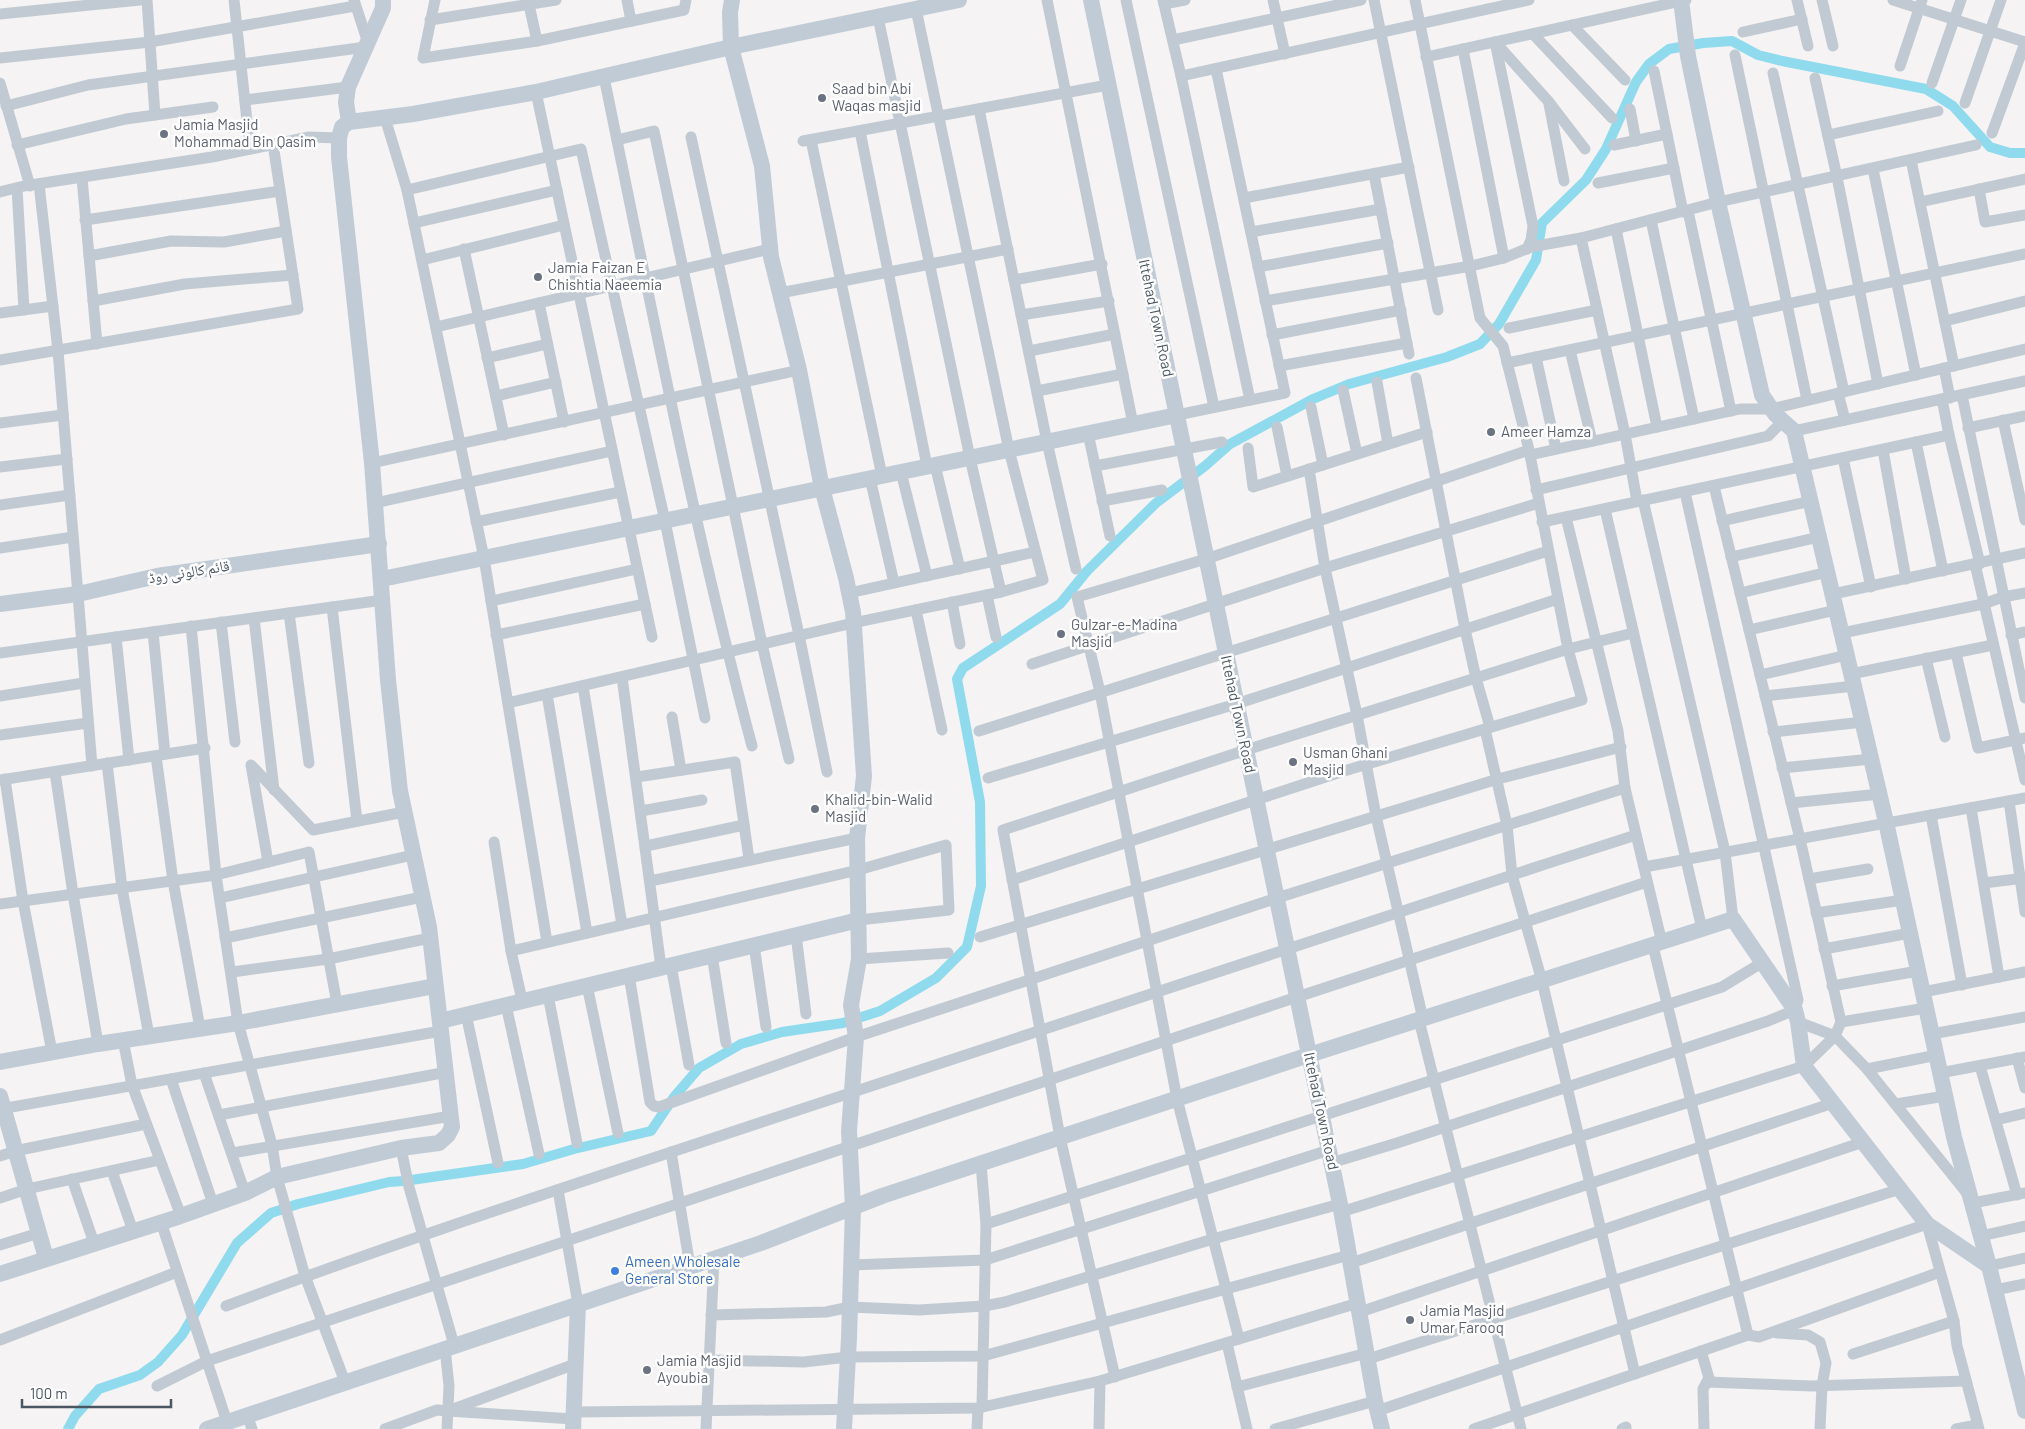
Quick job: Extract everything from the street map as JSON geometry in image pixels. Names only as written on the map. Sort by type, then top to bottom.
[{"type":"street","points":[[0,14],[140,0]]},
{"type":"street","points":[[147,0],[155,115]]},
{"type":"street","points":[[234,0],[250,149]]},
{"type":"street","points":[[349,122],[346,102],[348,87],[383,8],[384,0]]},
{"type":"street","points":[[435,0],[423,58],[537,41],[684,10],[686,0]]},
{"type":"street","points":[[430,20],[556,0]]},
{"type":"street","points":[[627,0],[631,21]]},
{"type":"street","points":[[732,0],[730,12],[731,47],[762,166],[770,249],[799,370],[822,488],[849,593],[853,623],[864,776],[857,838],[859,959],[851,1005],[855,1030],[850,1147],[853,1208],[844,1429]]},
{"type":"street","points":[[0,1274],[181,1216],[245,1193],[277,1177],[401,1148],[438,1143],[448,1135],[452,1127],[430,938],[400,791],[389,689],[372,463],[339,157],[339,138],[342,128],[349,122],[385,118],[536,92],[731,47],[959,0]]},
{"type":"street","points":[[1047,0],[1133,424]]},
{"type":"street","name":"Ittehad Town Road","points":[[1091,0],[1341,1208],[1376,1406],[1382,1429]]},
{"type":"street","points":[[1126,0],[1214,407]]},
{"type":"street","points":[[1185,0],[1164,2],[1250,400]]},
{"type":"street","points":[[1273,0],[1286,54]]},
{"type":"street","points":[[1173,40],[1361,0]]},
{"type":"street","points":[[1374,0],[1438,310]]},
{"type":"street","points":[[1012,880],[1365,764],[1582,700],[1568,649],[1529,453],[1503,346],[1480,318],[1471,266],[1415,0]]},
{"type":"street","points":[[1181,76],[1529,0]]},
{"type":"street","points":[[1426,57],[1682,0],[1688,56],[1718,202],[1762,395],[1771,409],[1788,426],[1803,466],[1880,794],[1954,1137],[1973,1201],[2025,1411]]},
{"type":"street","points":[[1797,0],[1808,46]]},
{"type":"street","points":[[1822,0],[1833,46]]},
{"type":"street","points":[[1893,0],[1920,4],[1954,19],[2025,42],[1992,133]]},
{"type":"street","points":[[1932,83],[1961,0]]},
{"type":"street","points":[[1966,103],[2001,0]]},
{"type":"street","points":[[0,58],[150,42],[237,27],[354,3],[367,45]]},
{"type":"street","points":[[529,3],[537,41]]},
{"type":"street","points":[[1900,66],[1920,4]]},
{"type":"street","points":[[508,703],[853,623],[1001,592],[1043,580],[1009,450],[916,9]]},
{"type":"street","points":[[878,17],[970,458],[1001,592]]},
{"type":"street","points":[[1743,32],[1802,19]]},
{"type":"street","points":[[1572,25],[1625,80]]},
{"type":"street","points":[[1533,34],[1612,118]]},
{"type":"street","points":[[1495,42],[1549,102],[1585,149]]},
{"type":"street","points":[[1495,42],[1533,226],[1529,248]]},
{"type":"street","points":[[6,106],[88,85],[367,45]]},
{"type":"street","points":[[1463,49],[1504,258]]},
{"type":"street","points":[[1735,55],[1807,400]]},
{"type":"street","points":[[382,579],[1285,393],[1216,69]]},
{"type":"street","points":[[1654,71],[1674,168],[1686,212],[1731,412]]},
{"type":"street","points":[[1773,74],[1823,297],[1845,420]]},
{"type":"street","points":[[604,77],[696,514],[727,652],[752,746]]},
{"type":"street","points":[[1815,78],[1837,177],[1878,384]]},
{"type":"street","points":[[0,83],[17,145],[34,185],[53,306],[92,766]]},
{"type":"street","points":[[894,583],[841,282],[807,141],[1108,85]]},
{"type":"street","points":[[244,100],[348,87]]},
{"type":"street","points":[[536,92],[652,637]]},
{"type":"street","points":[[1549,102],[1564,181]]},
{"type":"street","points":[[17,145],[126,119],[213,107]]},
{"type":"street","points":[[978,109],[1047,442],[1076,568]]},
{"type":"street","points":[[1630,109],[1636,141]]},
{"type":"street","points":[[1828,135],[1938,111]]},
{"type":"street","points":[[385,118],[407,190],[484,558],[547,942]]},
{"type":"street","points":[[617,140],[654,131],[762,644],[789,759]]},
{"type":"street","points":[[860,131],[931,466],[960,569]]},
{"type":"street","points":[[1614,145],[1667,134]]},
{"type":"street","points":[[0,192],[34,185],[212,158],[309,137],[339,138]]},
{"type":"street","points":[[691,138],[800,636],[827,772]]},
{"type":"street","points":[[0,360],[298,309],[273,144]]},
{"type":"street","points":[[1265,301],[1471,266],[1504,258],[1529,248],[1616,230],[1718,202],[1976,145]]},
{"type":"street","points":[[407,190],[581,149],[665,521],[705,718]]},
{"type":"street","points":[[1911,160],[1945,321],[1949,367],[1946,398],[1950,435],[1978,564],[1983,604],[2020,739],[2025,780]]},
{"type":"street","points":[[1244,198],[1409,167]]},
{"type":"street","points":[[1598,183],[1674,168]]},
{"type":"street","points":[[1873,169],[1916,375]]},
{"type":"street","points":[[1279,366],[1408,348],[1374,174]]},
{"type":"street","points":[[82,178],[97,344]]},
{"type":"street","points":[[1920,202],[2025,179]]},
{"type":"street","points":[[17,188],[24,310]]},
{"type":"street","points":[[1979,189],[1985,222],[2025,214]]},
{"type":"street","points":[[414,223],[557,190]]},
{"type":"street","points":[[85,220],[280,191]]},
{"type":"street","points":[[1251,232],[1381,209]]},
{"type":"street","points":[[1651,220],[1694,419]]},
{"type":"street","points":[[422,260],[564,224]]},
{"type":"street","points":[[1616,230],[1657,427]]},
{"type":"street","points":[[89,256],[171,241],[224,242],[286,231]]},
{"type":"street","points":[[1576,239],[1597,310],[1632,468],[1725,852],[1733,919],[1796,1016],[1834,1036],[1867,1069],[1973,1201]]},
{"type":"street","points":[[1258,267],[1388,243]]},
{"type":"street","points":[[436,327],[770,249]]},
{"type":"street","points":[[780,293],[1008,249]]},
{"type":"street","points":[[464,250],[504,435]]},
{"type":"street","points":[[1507,363],[2024,255],[2025,267]]},
{"type":"street","points":[[1014,280],[1102,264]]},
{"type":"street","points":[[93,301],[185,284],[293,275]]},
{"type":"street","points":[[1021,316],[1109,301]]},
{"type":"street","points":[[539,303],[564,422]]},
{"type":"street","points":[[1945,321],[2025,304]]},
{"type":"street","points":[[0,313],[53,306]]},
{"type":"street","points":[[1272,335],[1400,310]]},
{"type":"street","points":[[1509,328],[1597,310]]},
{"type":"street","points":[[1029,351],[1115,334]]},
{"type":"street","points":[[487,358],[548,344]]},
{"type":"street","points":[[1239,1339],[1177,1099],[1100,692],[1077,597],[1206,559],[1436,481],[1529,453],[1556,449],[1740,409],[1771,409],[2025,349]]},
{"type":"street","points":[[1570,350],[1592,441]]},
{"type":"street","points":[[1536,357],[1556,449]]},
{"type":"street","points":[[372,463],[799,370]]},
{"type":"street","points":[[1037,390],[1123,374]]},
{"type":"street","points":[[1416,378],[1457,580],[1465,629],[1498,779],[1512,875],[1542,981],[1635,1374]]},
{"type":"street","points":[[1536,490],[1768,436],[1788,426],[1845,420],[2025,381]]},
{"type":"street","points":[[496,396],[556,382]]},
{"type":"street","points":[[1377,382],[1388,444]]},
{"type":"street","points":[[1344,390],[1357,454]]},
{"type":"street","points":[[1962,395],[2025,698]]},
{"type":"street","points":[[1311,407],[1323,465]]},
{"type":"street","points":[[0,423],[63,415]]},
{"type":"street","points":[[1968,428],[2025,416]]},
{"type":"street","points":[[2003,420],[2025,520]]},
{"type":"street","points":[[1277,427],[1287,476]]},
{"type":"street","points":[[1248,448],[1254,487],[1427,432]]},
{"type":"street","points":[[1088,433],[1110,536]]},
{"type":"street","points":[[1542,522],[1950,435]]},
{"type":"street","points":[[1095,466],[1184,452],[1222,442]]},
{"type":"street","points":[[1916,442],[1943,572]]},
{"type":"street","points":[[1883,450],[1906,579]]},
{"type":"street","points":[[375,503],[612,451]]},
{"type":"street","points":[[1843,458],[1871,587]]},
{"type":"street","points":[[0,467],[67,459]]},
{"type":"street","points":[[1309,469],[1335,618],[1434,1079],[1521,1429]]},
{"type":"street","points":[[901,472],[927,576]]},
{"type":"street","points":[[711,1315],[826,1312],[850,1307],[919,1310],[984,1306],[1005,1302],[1213,1239],[1341,1208],[1458,1175],[1804,1066],[1834,1036],[1841,1022],[1800,839],[1714,486]]},
{"type":"street","points":[[1102,501],[1162,490]]},
{"type":"street","points":[[476,522],[620,492]]},
{"type":"street","points":[[1685,492],[1798,1000],[1796,1016],[1804,1066],[1927,1224],[1989,1266],[2025,1258]]},
{"type":"street","points":[[0,505],[70,495]]},
{"type":"street","points":[[1722,521],[1811,501]]},
{"type":"street","points":[[1032,664],[1325,568],[1539,503]]},
{"type":"street","points":[[1605,509],[1702,930]]},
{"type":"street","points":[[1566,517],[1621,747],[1625,788],[1647,882],[1668,1004],[1748,1335]]},
{"type":"street","points":[[0,548],[73,537]]},
{"type":"street","points":[[1731,557],[1819,537]]},
{"type":"street","name":"قائم کالونی روڈ","points":[[0,604],[78,594],[157,576],[379,544]]},
{"type":"street","points":[[978,731],[1548,551]]},
{"type":"street","points":[[849,593],[1035,552]]},
{"type":"street","points":[[1749,630],[1835,602],[1871,587],[2025,553]]},
{"type":"street","points":[[491,601],[637,568]]},
{"type":"street","points":[[1740,593],[1828,572]]},
{"type":"street","points":[[1842,633],[1983,604],[2003,597],[2025,593]]},
{"type":"street","points":[[987,595],[996,637]]},
{"type":"street","points":[[988,778],[1236,704],[1558,599]]},
{"type":"street","points":[[0,653],[383,600]]},
{"type":"street","points":[[952,602],[960,644]]},
{"type":"street","points":[[496,635],[645,604]]},
{"type":"street","points":[[332,607],[356,821]]},
{"type":"street","points":[[916,610],[942,730]]},
{"type":"street","points":[[289,613],[310,763]]},
{"type":"street","points":[[254,618],[274,790]]},
{"type":"street","points":[[221,622],[235,742]]},
{"type":"street","points":[[191,626],[216,875],[232,972],[238,1023],[272,1145],[277,1177],[305,1276],[345,1382]]},
{"type":"street","points":[[153,632],[161,755],[173,881],[200,1028]]},
{"type":"street","points":[[2011,635],[2025,632]]},
{"type":"street","points":[[1115,1377],[1060,1137],[1003,830],[1246,750],[1568,649],[1633,633]]},
{"type":"street","points":[[116,637],[129,760]]},
{"type":"street","points":[[1765,696],[1853,680],[1926,658],[1993,645]]},
{"type":"street","points":[[1956,653],[1978,748],[2020,739]]},
{"type":"street","points":[[1760,675],[1847,655]]},
{"type":"street","points":[[1926,658],[1945,737]]},
{"type":"street","points":[[622,676],[655,917],[689,1065]]},
{"type":"street","points":[[0,696],[84,683]]},
{"type":"street","points":[[583,686],[622,925]]},
{"type":"street","points":[[547,694],[587,933]]},
{"type":"street","points":[[672,717],[680,770]]},
{"type":"street","points":[[1774,732],[1862,722]]},
{"type":"street","points":[[0,735],[88,723]]},
{"type":"street","points":[[980,937],[1498,779],[1621,747]]},
{"type":"street","points":[[52,1052],[2,780],[204,748]]},
{"type":"street","points":[[1782,768],[1871,759]]},
{"type":"street","points":[[637,778],[735,762],[749,859]]},
{"type":"street","points":[[106,763],[122,888],[149,1036]]},
{"type":"street","points":[[268,862],[251,765],[313,830],[404,812]]},
{"type":"street","points":[[55,772],[72,894],[98,1044]]},
{"type":"street","points":[[629,975],[650,1102],[654,1106],[659,1107],[855,1030],[1031,980],[1276,898],[1625,788]]},
{"type":"street","points":[[1791,803],[1880,794]]},
{"type":"street","points":[[1644,867],[2025,798]]},
{"type":"street","points":[[641,811],[702,800]]},
{"type":"street","points":[[2010,801],[2023,878],[2025,912]]},
{"type":"street","points":[[1972,808],[1999,977]]},
{"type":"street","points":[[1931,815],[1962,984]]},
{"type":"street","points":[[646,846],[744,825]]},
{"type":"street","points":[[226,1306],[423,1235],[671,1152],[1287,947],[1636,835]]},
{"type":"street","points":[[650,881],[857,838]]},
{"type":"street","points":[[494,842],[511,951],[522,1000]]},
{"type":"street","points":[[46,1258],[27,1189],[8,1153],[1,1104],[132,1085],[250,1064],[441,1026],[466,1014],[859,920],[949,910],[946,845],[858,870],[511,951]]},
{"type":"street","points":[[0,904],[216,875],[309,852],[337,1004]]},
{"type":"street","points":[[220,898],[413,855]]},
{"type":"street","points":[[1809,879],[1868,869]]},
{"type":"street","points":[[1984,884],[2023,878]]},
{"type":"street","points":[[157,1386],[207,1361],[1647,882]]},
{"type":"street","points":[[226,938],[422,896]]},
{"type":"street","points":[[1816,913],[1903,900]]},
{"type":"street","points":[[207,1429],[227,1422],[249,1422],[345,1382],[761,1243],[853,1208],[1060,1137],[1733,919]]},
{"type":"street","points":[[1824,949],[1910,933]]},
{"type":"street","points":[[796,935],[806,1014]]},
{"type":"street","points":[[232,972],[328,958],[430,938]]},
{"type":"street","points":[[754,945],[766,1027]]},
{"type":"street","points":[[859,959],[948,953]]},
{"type":"street","points":[[712,955],[726,1043]]},
{"type":"street","points":[[986,1224],[1722,987],[1762,962]]},
{"type":"street","points":[[1832,986],[1918,971]]},
{"type":"street","points":[[1923,992],[2025,972]]},
{"type":"street","points":[[587,985],[618,1133]]},
{"type":"street","points":[[0,1062],[98,1044],[238,1023],[435,986]]},
{"type":"street","points":[[548,995],[577,1143]]},
{"type":"street","points":[[506,1005],[539,1154]]},
{"type":"street","points":[[1841,1022],[1926,1008]]},
{"type":"street","points":[[466,1014],[498,1163]]},
{"type":"street","points":[[851,1265],[985,1260],[1200,1191],[1446,1126],[1768,1021],[1796,1016]]},
{"type":"street","points":[[1932,1034],[2025,1017]]},
{"type":"street","points":[[123,1040],[132,1085],[181,1216]]},
{"type":"street","points":[[1867,1069],[1936,1055]]},
{"type":"street","points":[[1940,1073],[2021,1058],[2025,1088]]},
{"type":"street","points":[[1973,1201],[2021,1194],[1980,1066]]},
{"type":"street","points":[[204,1072],[245,1193]]},
{"type":"street","points":[[219,1115],[447,1072]]},
{"type":"street","points":[[171,1078],[213,1204]]},
{"type":"street","points":[[1896,1104],[1945,1096]]},
{"type":"street","points":[[709,1360],[804,1362],[848,1357],[983,1356],[1226,1289],[1350,1259],[1470,1223],[1833,1103]]},
{"type":"street","points":[[1996,1120],[2025,1113]]},
{"type":"street","points":[[232,1153],[451,1116]]},
{"type":"street","points":[[8,1153],[146,1124]]},
{"type":"street","points":[[385,1429],[437,1410],[573,1420],[707,1410],[980,1408],[1115,1377],[1239,1339],[1359,1308],[1482,1271],[1863,1142]]},
{"type":"street","points":[[401,1148],[408,1183],[437,1284],[449,1347],[447,1429]]},
{"type":"street","points":[[671,1152],[690,1266]]},
{"type":"street","points":[[0,1198],[27,1189],[160,1160]]},
{"type":"street","points":[[977,1429],[983,1356],[986,1224],[981,1164]]},
{"type":"street","points":[[112,1171],[132,1231]]},
{"type":"street","points":[[72,1179],[94,1243]]},
{"type":"street","points":[[1237,1387],[1367,1356],[1494,1319],[1900,1189]]},
{"type":"street","points":[[558,1190],[578,1304],[573,1420]]},
{"type":"street","points":[[161,1222],[227,1422]]},
{"type":"street","points":[[1927,1224],[1954,1321],[1957,1346],[1978,1427],[1956,1429]]},
{"type":"street","points":[[1275,1429],[1376,1406],[1506,1368],[1927,1224]]},
{"type":"street","points":[[1982,1236],[2025,1226]]},
{"type":"street","points":[[0,1245],[39,1233]]},
{"type":"street","points":[[706,1429],[714,1259]]},
{"type":"street","points":[[0,1340],[177,1272]]},
{"type":"street","points":[[1474,1429],[1748,1335],[1759,1337],[1940,1272]]},
{"type":"street","points":[[1995,1290],[2025,1284]]},
{"type":"street","points":[[1853,1354],[1954,1321]]},
{"type":"street","points":[[1772,1332],[1808,1335],[1820,1342],[1826,1363],[1822,1386],[1820,1429]]},
{"type":"street","points":[[1227,1343],[1246,1429]]},
{"type":"street","points":[[1701,1352],[1709,1378],[1703,1390],[1704,1429]]},
{"type":"street","points":[[448,1411],[575,1364]]},
{"type":"street","points":[[1098,1429],[1100,1381]]},
{"type":"street","points":[[1707,1382],[1822,1386],[1966,1381]]},
{"type":"waterway","points":[[68,1429],[75,1416],[99,1389],[140,1375],[158,1362],[182,1335],[237,1243],[271,1213],[298,1204],[389,1182],[523,1164],[574,1149],[651,1131],[674,1097],[699,1068],[741,1044],[782,1032],[843,1023],[880,1011],[936,978],[967,947],[981,886],[980,802],[957,679],[963,668],[1060,604],[1087,571],[1156,503],[1205,466],[1230,444],[1313,399],[1349,384],[1447,357],[1480,344],[1499,324],[1536,260],[1542,223],[1586,180],[1606,149],[1636,82],[1649,64],[1669,49],[1703,43],[1732,41],[1758,55],[1782,61],[1926,89],[1953,106],[1990,147],[2010,153],[2025,153]]},
{"type":"place","name":"Saad bin Abi Waqas masjid","points":[[822,98]]},
{"type":"place","name":"Jamia Masjid Mohammad Bin Qasim","points":[[164,134]]},
{"type":"place","name":"Jamia Faizan E Chishtia Naeemia","points":[[538,277]]},
{"type":"place","name":"Ameer Hamza","points":[[1491,432]]},
{"type":"place","name":"Gulzar-e-Madina Masjid","points":[[1061,634]]},
{"type":"place","name":"Usman Ghani Masjid","points":[[1293,762]]},
{"type":"place","name":"Khalid-bin-Walid Masjid","points":[[815,809]]},
{"type":"place","name":"Ameen Wholesale General Store","points":[[615,1271]]},
{"type":"place","name":"Jamia Masjid Umar Farooq","points":[[1410,1320]]},
{"type":"place","name":"Jamia Masjid Ayoubia","points":[[647,1370]]}]
